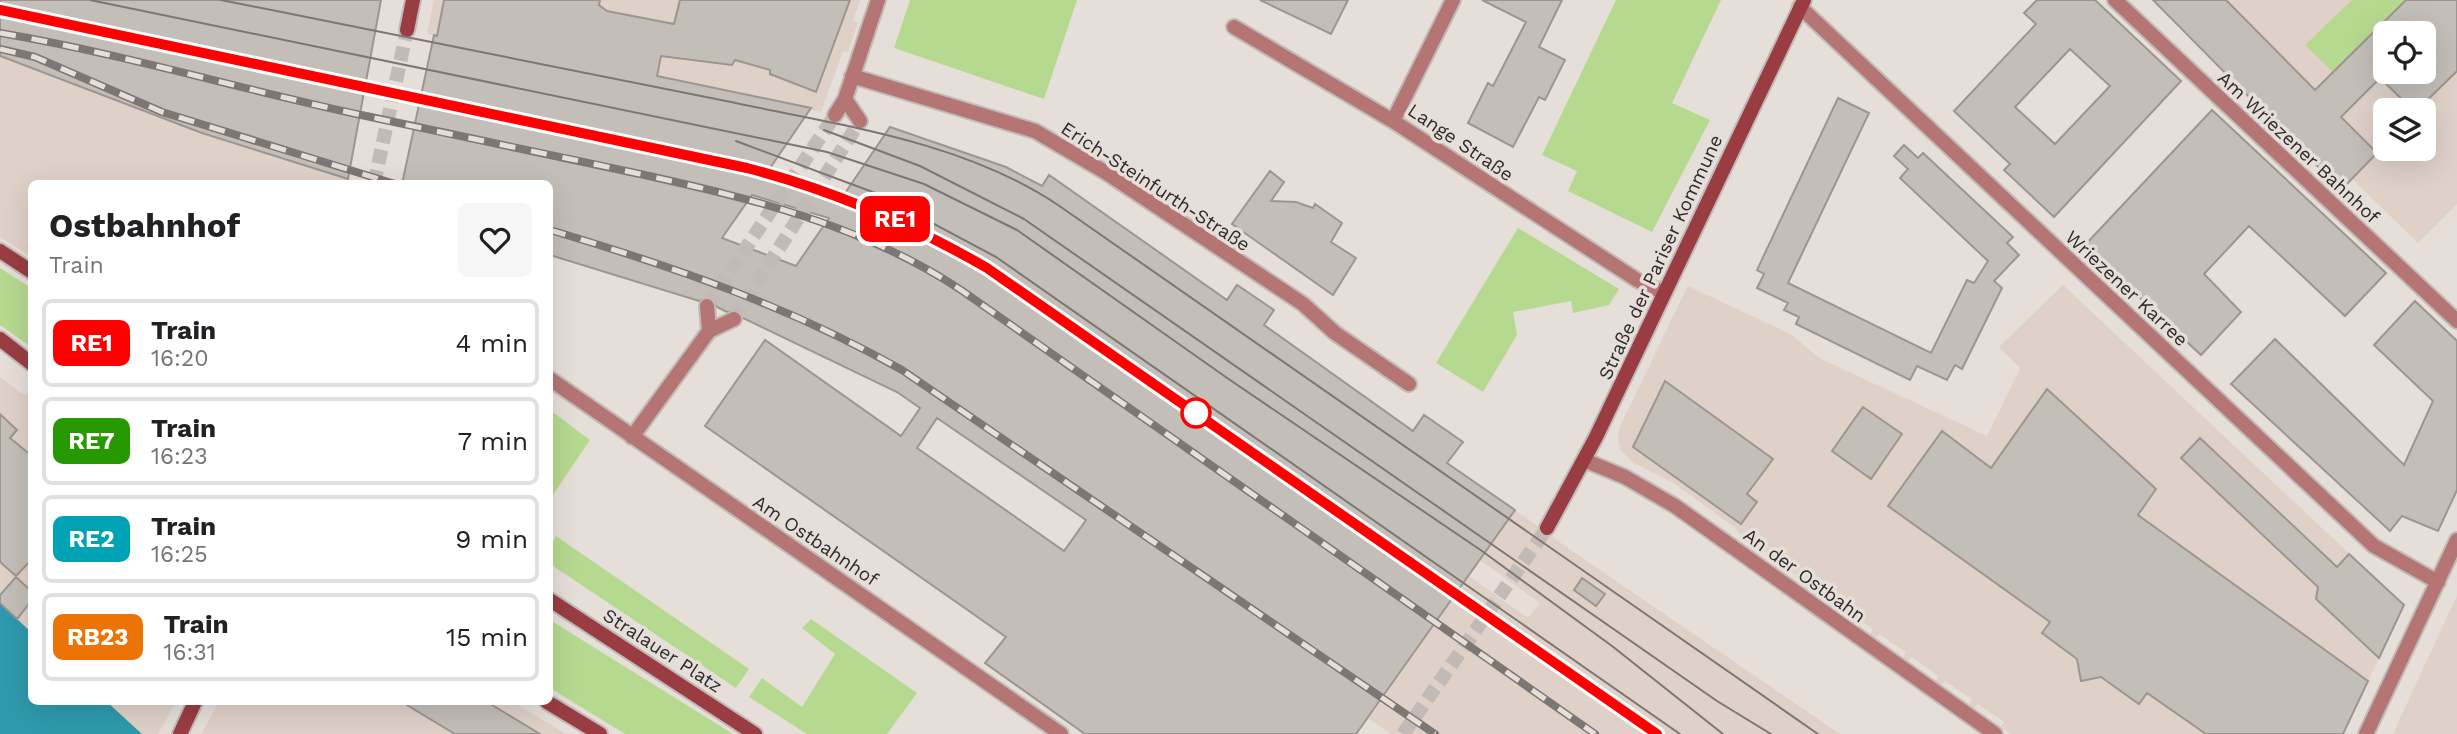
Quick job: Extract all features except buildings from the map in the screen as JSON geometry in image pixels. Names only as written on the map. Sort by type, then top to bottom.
[{"type":"street","points":[[407,30],[413,0]]},
{"type":"street","points":[[835,115],[845,99],[878,0]]},
{"type":"street","points":[[1393,121],[1453,0]]},
{"type":"street","name":"Am Wriezener Bahnhof","points":[[2115,0],[2457,321]]},
{"type":"street","name":"Straße der Pariser Kommune","points":[[1547,528],[1584,460],[1802,4]]},
{"type":"street","name":"Wriezener Karree","points":[[1802,4],[2374,546],[2438,582]]},
{"type":"street","name":"Lange Straße","points":[[1234,27],[1393,121],[1637,280],[1664,293]]},
{"type":"street","name":"Erich-Steinfurth-Straße","points":[[852,75],[1035,131],[1105,172],[1303,304],[1335,333],[1409,384]]},
{"type":"street","points":[[845,99],[860,121]]},
{"type":"street","points":[[0,251],[28,269]]},
{"type":"street","points":[[707,306],[709,331]]},
{"type":"street","points":[[632,437],[709,331],[734,318]]},
{"type":"street","points":[[0,339],[28,361]]},
{"type":"street","name":"Am Ostbahnhof","points":[[553,381],[1061,734]]},
{"type":"street","name":"An der Ostbahn","points":[[1584,460],[1625,477],[1675,506],[1995,734]]},
{"type":"street","points":[[2366,734],[2457,540]]},
{"type":"street","name":"Stralauer Platz","points":[[553,602],[755,734]]},
{"type":"street","points":[[180,734],[194,705]]},
{"type":"street","points":[[552,705],[600,734]]},
{"type":"shaded area","points":[[434,0],[860,0],[853,21],[858,22],[848,52],[843,51],[821,112],[427,34]]},
{"type":"shaded area","points":[[2153,0],[2457,0],[2457,204],[2418,243],[2352,179],[2341,190]]},
{"type":"shaded area","points":[[0,56],[202,133],[353,180],[28,180],[28,255],[0,237]]},
{"type":"shaded area","points":[[2063,285],[2404,605],[2343,734],[2011,734],[2001,727],[2004,722],[1978,704],[1974,708],[1969,704],[1972,699],[1945,681],[1941,685],[1936,681],[1939,676],[1912,657],[1908,661],[1903,658],[1906,652],[1879,634],[1875,638],[1870,634],[1873,629],[1846,610],[1842,615],[1837,611],[1840,606],[1813,587],[1809,592],[1805,588],[1808,583],[1780,564],[1777,568],[1772,565],[1775,560],[1761,549],[1755,551],[1733,526],[1675,484],[1632,462],[1620,449],[1620,426],[1688,286],[1792,335],[1819,358],[1987,436],[2020,368],[1999,347]]},
{"type":"shaded area","points":[[0,377],[21,393],[28,394],[28,629],[0,603]]},
{"type":"shaded area","points":[[1512,508],[1840,734],[1391,734],[1369,719],[1469,576],[1528,618],[1540,603],[1477,558]]},
{"type":"shaded area","points":[[2457,596],[2457,734],[2393,734],[2426,662]]},
{"type":"shaded area","points":[[110,705],[174,705],[158,734],[142,734]]},
{"type":"shaded area","points":[[217,705],[518,705],[566,734],[201,734]]},
{"type":"green space","points":[[910,0],[1077,0],[1044,99],[894,48]]},
{"type":"green space","points":[[1616,0],[1721,0],[1672,103],[1710,120],[1652,232],[1568,191],[1577,171],[1542,155]]},
{"type":"green space","points":[[2352,0],[2406,0],[2385,21],[2373,21],[2373,33],[2333,72],[2305,45]]},
{"type":"green space","points":[[1518,228],[1619,289],[1609,305],[1573,313],[1571,301],[1513,312],[1517,335],[1483,392],[1436,363]]},
{"type":"green space","points":[[0,268],[28,286],[28,345],[0,325]]},
{"type":"green space","points":[[553,412],[590,440],[553,495]]},
{"type":"green space","points":[[556,536],[749,669],[736,688],[553,566],[553,542]]},
{"type":"green space","points":[[811,619],[917,693],[887,734],[807,734],[749,697],[762,678],[802,707],[835,654],[802,628]]},
{"type":"green space","points":[[553,622],[733,734],[625,734],[553,690]]},
{"type":"water","points":[[0,603],[28,629],[28,705],[110,705],[142,734],[0,734]]},
{"type":"tunnel","points":[[375,180],[407,30]]},
{"type":"tunnel","points":[[707,306],[835,115]]},
{"type":"tunnel","points":[[734,319],[860,121]]},
{"type":"tunnel","points":[[1403,734],[1547,528]]},
{"type":"tram line","points":[[90,0],[827,152],[924,184],[1017,230],[1230,380],[1482,551],[1612,646],[1723,734]]},
{"type":"tram line","points":[[221,0],[854,127],[940,150],[981,165],[1058,205],[1818,734]]},
{"type":"tram line","points":[[824,130],[920,166],[1024,219],[1717,701],[1771,734]]},
{"type":"tram line","points":[[736,141],[878,194],[996,257],[1680,734]]},
{"type":"railway","points":[[0,10],[747,168],[840,197],[900,222],[987,268],[1657,734]]},
{"type":"railway","points":[[0,33],[92,51],[320,106],[724,194],[806,217],[885,248],[924,267],[961,290],[1595,734]]},
{"type":"railway","points":[[0,49],[35,57],[162,112],[382,180]]},
{"type":"railway","points":[[553,231],[641,258],[774,307],[902,370],[1435,734]]},
{"type":"train","name":"RE1","points":[[0,10],[747,168],[805,184],[882,214],[950,246],[987,268],[1657,734]]}]
